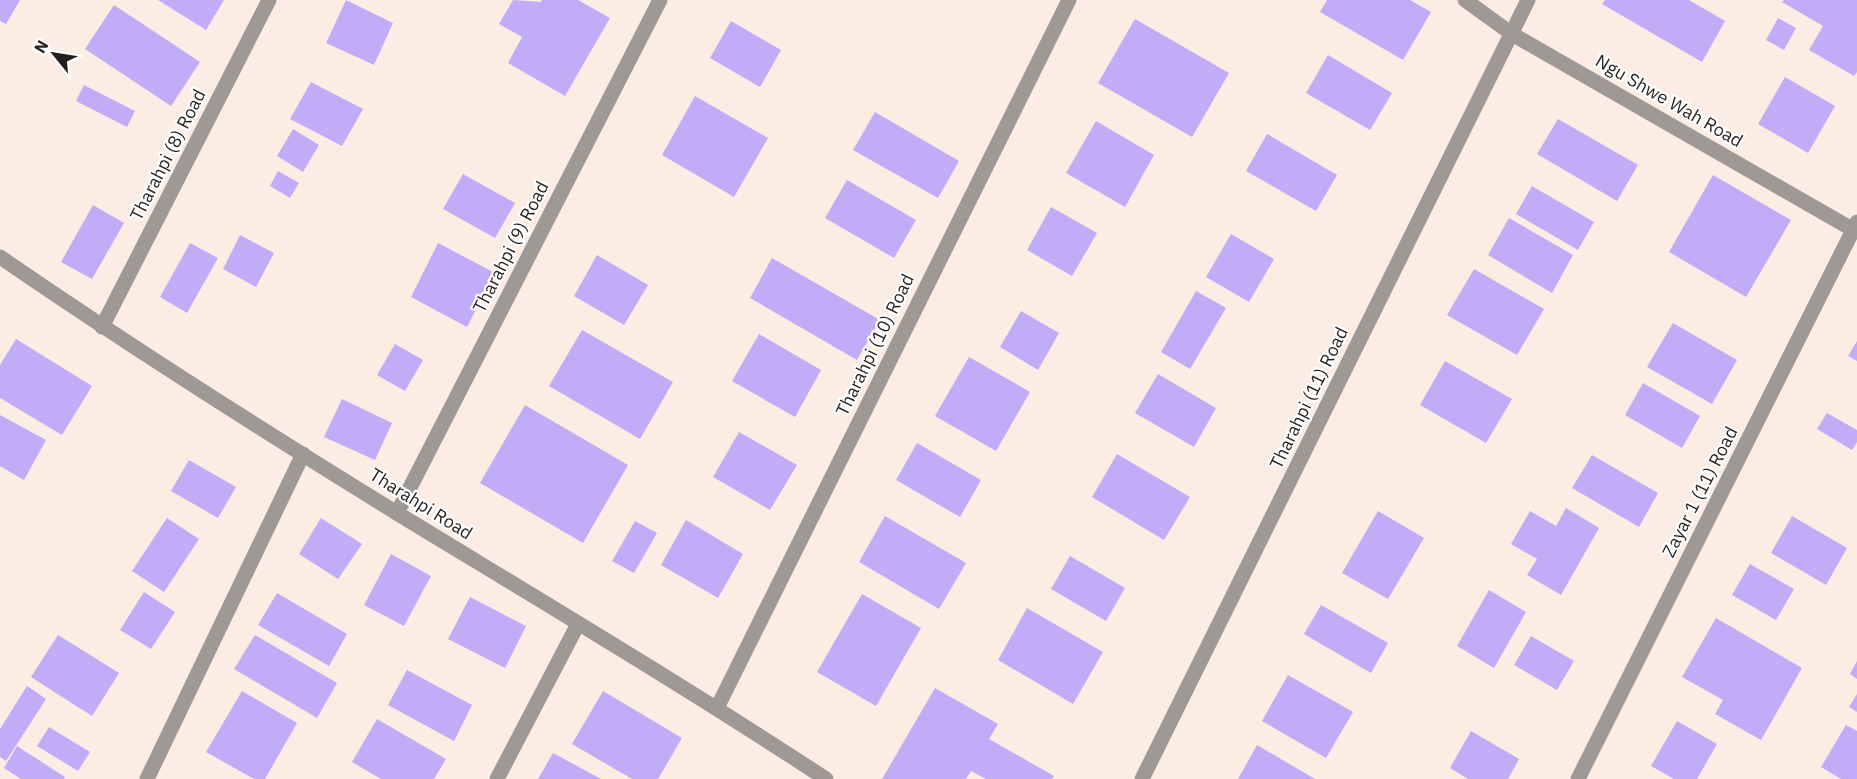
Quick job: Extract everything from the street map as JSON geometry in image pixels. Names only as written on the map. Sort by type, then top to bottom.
[{"type":"street","name":"Tharahpi (8) Road","points":[[102,327],[269,0]]},
{"type":"street","name":"Tharahpi (9) Road","points":[[397,513],[660,0]]},
{"type":"street","name":"Tharahpi (10) Road","points":[[717,708],[1069,0]]},
{"type":"street","name":"Ngu Shwe Wah Road","points":[[1465,0],[1512,34],[1856,228]]},
{"type":"street","name":"Tharahpi (11) Road","points":[[1142,779],[1528,0]]},
{"type":"street","name":"Zayar 1 (11) Road","points":[[1578,779],[1856,228]]},
{"type":"street","name":"Tharahpi Road","points":[[0,257],[102,327],[397,513],[717,708],[826,779]]},
{"type":"street","points":[[147,779],[303,454]]},
{"type":"street","points":[[497,779],[578,624]]},
{"type":"building","points":[[0,0],[20,0],[6,24],[0,21]]},
{"type":"building","points":[[158,0],[224,0],[206,30]]},
{"type":"building","points":[[346,0],[393,23],[374,65],[326,43]]},
{"type":"building","points":[[513,0],[541,2],[542,0],[578,0],[610,18],[565,96],[508,63],[522,37],[499,24]]},
{"type":"building","points":[[1327,0],[1410,0],[1431,12],[1403,60],[1320,12]]},
{"type":"building","points":[[1605,0],[1689,0],[1725,21],[1702,62],[1602,4]]},
{"type":"building","points":[[1784,0],[1857,0],[1857,72],[1854,76],[1809,50],[1823,26],[1782,2]]},
{"type":"building","points":[[114,5],[200,62],[171,106],[85,49]]},
{"type":"building","points":[[1778,18],[1796,28],[1784,50],[1766,40]]},
{"type":"building","points":[[1135,19],[1229,73],[1192,137],[1098,83]]},
{"type":"building","points":[[731,21],[781,50],[760,87],[710,58]]},
{"type":"building","points":[[1328,55],[1392,93],[1370,130],[1306,93]]},
{"type":"building","points":[[1785,77],[1835,106],[1808,153],[1758,124]]},
{"type":"building","points":[[311,82],[363,109],[342,146],[290,119]]},
{"type":"building","points":[[84,85],[135,111],[127,127],[76,101]]},
{"type":"building","points":[[695,96],[768,138],[734,197],[662,155]]},
{"type":"building","points":[[875,112],[959,161],[938,198],[853,150]]},
{"type":"building","points":[[1558,119],[1638,165],[1617,201],[1537,154]]},
{"type":"building","points":[[1096,121],[1154,155],[1125,207],[1066,173]]},
{"type":"building","points":[[293,129],[319,145],[303,172],[277,156]]},
{"type":"building","points":[[1267,134],[1337,175],[1316,211],[1246,171]]},
{"type":"building","points":[[278,171],[299,183],[290,198],[270,186]]},
{"type":"building","points":[[463,174],[515,203],[495,238],[443,209]]},
{"type":"building","points":[[1713,175],[1791,220],[1746,297],[1669,252]]},
{"type":"building","points":[[847,180],[916,220],[894,258],[825,218]]},
{"type":"building","points":[[1532,186],[1594,222],[1578,250],[1516,214]]},
{"type":"building","points":[[93,205],[124,223],[92,279],[61,262]]},
{"type":"building","points":[[1051,207],[1097,233],[1072,276],[1027,250]]},
{"type":"building","points":[[1509,218],[1573,255],[1552,293],[1488,255]]},
{"type":"building","points":[[1231,234],[1274,259],[1249,302],[1206,277]]},
{"type":"building","points":[[240,235],[274,253],[256,287],[223,269]]},
{"type":"building","points":[[190,243],[218,258],[187,313],[160,297]]},
{"type":"building","points":[[438,243],[495,273],[467,327],[411,297]]},
{"type":"building","points":[[597,255],[648,285],[624,325],[574,296]]},
{"type":"building","points":[[772,258],[880,320],[857,360],[750,298]]},
{"type":"building","points":[[1474,269],[1544,309],[1517,355],[1447,315]]},
{"type":"building","points":[[1196,291],[1226,308],[1190,369],[1161,352]]},
{"type":"building","points":[[1021,311],[1059,333],[1038,370],[1000,347]]},
{"type":"building","points":[[1673,323],[1737,360],[1712,404],[1647,367]]},
{"type":"building","points":[[582,330],[673,382],[640,439],[549,386]]},
{"type":"building","points":[[759,334],[821,370],[795,417],[732,381]]},
{"type":"building","points":[[16,339],[92,386],[62,435],[0,398],[0,365]]},
{"type":"building","points":[[1857,341],[1857,361],[1848,356]]},
{"type":"building","points":[[395,344],[423,360],[405,391],[377,375]]},
{"type":"building","points":[[969,357],[1030,392],[996,451],[935,416]]},
{"type":"building","points":[[1445,361],[1512,399],[1486,443],[1420,405]]},
{"type":"building","points":[[1158,374],[1216,408],[1194,447],[1135,413]]},
{"type":"building","points":[[1643,383],[1700,416],[1682,448],[1625,415]]},
{"type":"building","points":[[342,399],[392,423],[375,460],[324,437]]},
{"type":"building","points":[[525,405],[628,465],[583,543],[480,483]]},
{"type":"building","points":[[1827,413],[1857,430],[1857,442],[1852,450],[1817,429]]},
{"type":"building","points":[[0,415],[46,440],[24,480],[0,466]]},
{"type":"building","points":[[739,432],[797,465],[770,510],[713,477]]},
{"type":"building","points":[[917,443],[981,480],[960,517],[896,480]]},
{"type":"building","points":[[1117,454],[1190,497],[1164,540],[1092,497]]},
{"type":"building","points":[[1592,455],[1658,493],[1639,527],[1572,488]]},
{"type":"building","points":[[189,460],[236,487],[218,518],[171,491]]},
{"type":"building","points":[[1566,508],[1599,528],[1561,595],[1527,575],[1537,559],[1511,544],[1530,511],[1556,526]]},
{"type":"building","points":[[1378,511],[1424,538],[1388,599],[1342,573]]},
{"type":"building","points":[[885,516],[966,563],[939,609],[859,562]]},
{"type":"building","points":[[1792,516],[1847,548],[1826,585],[1771,553]]},
{"type":"building","points":[[167,518],[199,539],[164,592],[132,571]]},
{"type":"building","points":[[321,518],[362,544],[338,579],[299,554]]},
{"type":"building","points":[[686,520],[743,554],[718,598],[661,565]]},
{"type":"building","points":[[635,521],[657,533],[634,573],[612,561]]},
{"type":"building","points":[[391,554],[431,576],[404,626],[364,605]]},
{"type":"building","points":[[1070,556],[1125,588],[1106,621],[1051,589]]},
{"type":"building","points":[[1750,564],[1794,589],[1776,620],[1732,595]]},
{"type":"building","points":[[1489,590],[1526,612],[1494,668],[1457,646]]},
{"type":"building","points":[[144,592],[175,612],[151,649],[120,630]]},
{"type":"building","points":[[277,593],[347,634],[329,666],[258,625]]},
{"type":"building","points":[[862,594],[921,628],[876,706],[817,672]]},
{"type":"building","points":[[470,597],[526,626],[505,668],[448,639]]},
{"type":"building","points":[[1321,605],[1388,643],[1371,673],[1304,634]]},
{"type":"building","points":[[1027,608],[1103,652],[1073,704],[998,660]]},
{"type":"building","points":[[1716,618],[1802,668],[1761,740],[1715,714],[1723,700],[1682,677]]},
{"type":"building","points":[[58,635],[119,673],[92,716],[31,677]]},
{"type":"building","points":[[255,635],[337,683],[317,718],[234,669]]},
{"type":"building","points":[[1531,636],[1574,661],[1557,690],[1514,665]]},
{"type":"building","points":[[1857,661],[1857,679],[1850,674]]},
{"type":"building","points":[[407,670],[472,705],[454,741],[388,705]]},
{"type":"building","points":[[1288,675],[1353,712],[1326,758],[1262,721]]},
{"type":"building","points":[[27,686],[46,699],[6,761],[0,757],[0,729]]},
{"type":"building","points":[[935,688],[998,724],[989,739],[1054,776],[1052,779],[986,779],[971,771],[966,779],[882,779]]},
{"type":"building","points":[[242,691],[297,723],[265,779],[254,779],[206,752]]},
{"type":"building","points":[[603,691],[682,738],[658,779],[632,779],[572,744]]},
{"type":"building","points":[[1857,694],[1857,712],[1849,707]]},
{"type":"building","points":[[377,719],[446,759],[434,779],[381,779],[352,762]]},
{"type":"building","points":[[1677,721],[1717,744],[1697,779],[1674,779],[1651,766]]},
{"type":"building","points":[[1846,725],[1857,731],[1857,779],[1841,779],[1821,767]]},
{"type":"building","points":[[49,727],[90,752],[78,771],[37,746]]},
{"type":"building","points":[[1471,731],[1519,759],[1508,779],[1468,779],[1450,768]]},
{"type":"building","points":[[1257,745],[1315,779],[1238,779]]},
{"type":"building","points":[[17,746],[65,777],[64,779],[21,779],[4,768]]},
{"type":"building","points":[[553,753],[601,779],[538,779]]}]
